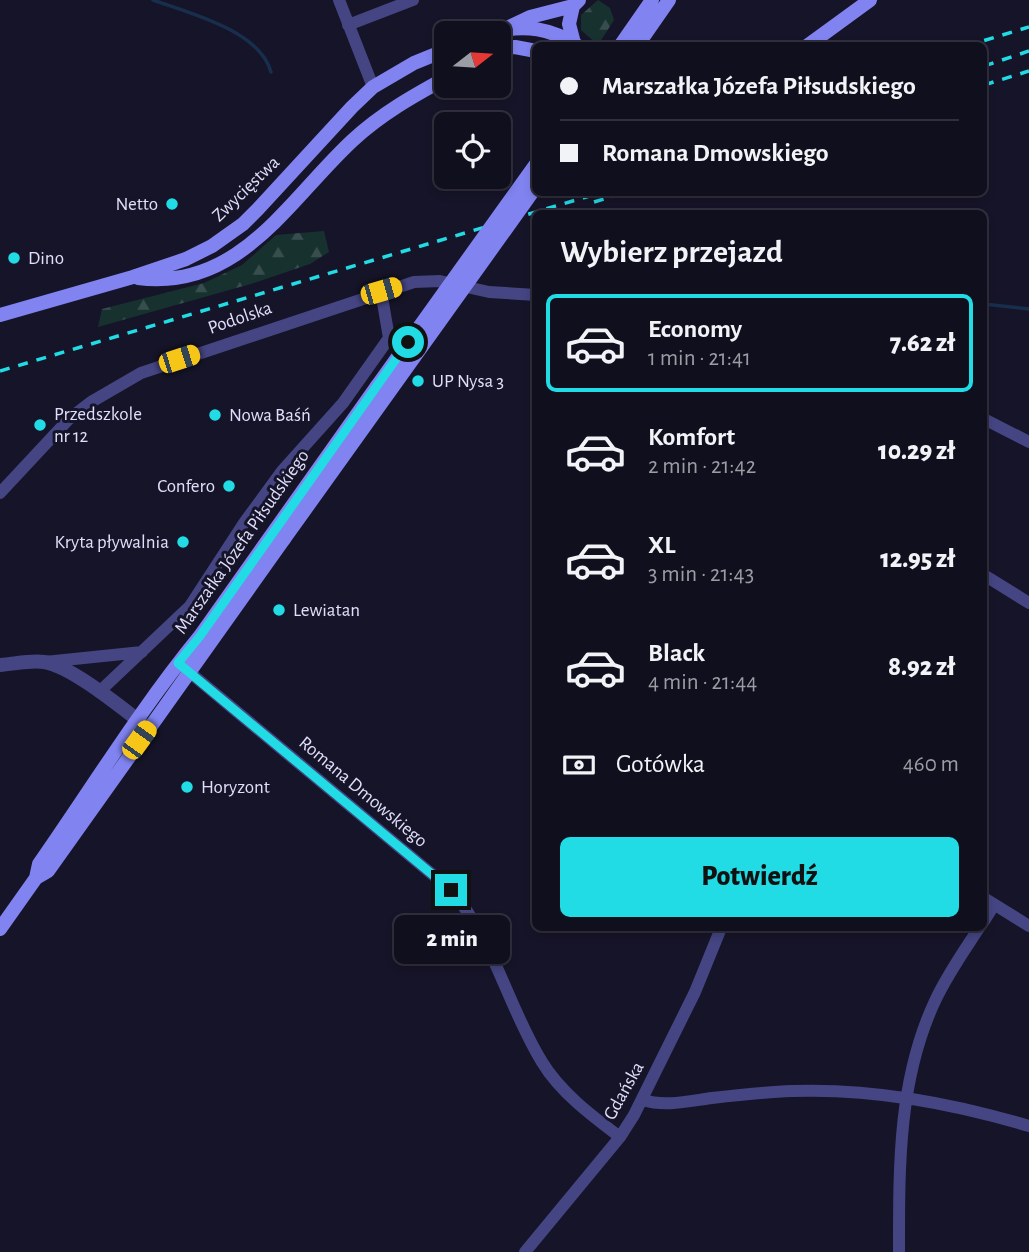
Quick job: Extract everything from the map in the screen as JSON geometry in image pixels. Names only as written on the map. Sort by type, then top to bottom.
[{"type":"main road","points":[[623,42],[652,0]]},
{"type":"main road","points":[[640,42],[669,0]]},
{"type":"main road","points":[[812,42],[870,0]]},
{"type":"main road","points":[[511,26],[576,3]]},
{"type":"main road","points":[[575,42],[569,24],[576,3]]},
{"type":"main road","points":[[511,30],[537,29],[572,42]]},
{"type":"main road","points":[[511,48],[532,50]]},
{"type":"main road","name":"Zwycięstwa","points":[[0,315],[134,277],[186,259],[212,246],[243,224],[373,87],[414,63],[434,55]]},
{"type":"main road","points":[[134,277],[156,280],[191,275],[221,264],[256,242],[354,139],[386,112],[434,85]]},
{"type":"main road","name":"Marszałka Józefa Piłsudskiego","points":[[279,535],[532,170]]},
{"type":"main road","name":"Marszałka Józefa Piłsudskiego","points":[[0,929],[36,878],[48,871],[183,667],[532,192]]},
{"type":"street","points":[[339,0],[373,87]]},
{"type":"street","points":[[348,25],[413,0]]},
{"type":"street","name":"Podolska","points":[[0,494],[69,419],[100,396],[141,373],[414,282],[439,281],[489,292],[532,295]]},
{"type":"street","name":"Marszałka Józefa Piłsudskiego","points":[[99,692],[190,606],[237,533],[282,471],[343,403],[389,338],[381,291]]},
{"type":"street","points":[[987,421],[1029,442]]},
{"type":"street","points":[[987,577],[1029,603]]},
{"type":"street","points":[[0,665],[142,652]]},
{"type":"street","points":[[44,662],[58,667],[99,692],[143,724]]},
{"type":"street","name":"Romana Dmowskiego","points":[[183,667],[451,890],[479,930],[541,1062],[565,1090],[620,1137]]},
{"type":"street","points":[[989,901],[1029,926]]},
{"type":"street","name":"Gdańska","points":[[525,1252],[620,1137],[643,1100],[695,992],[720,931]]},
{"type":"street","points":[[899,1252],[901,1137],[906,1097],[920,1041],[934,1002],[977,931]]},
{"type":"street","points":[[643,1100],[663,1104],[793,1091],[855,1092],[951,1105],[1029,1126]]},
{"type":"green space","points":[[598,0],[610,8],[614,20],[600,42],[595,42],[581,30],[581,15]]},
{"type":"green space","points":[[324,231],[329,252],[310,264],[254,283],[98,327],[102,309],[204,283],[242,265],[276,235]]},
{"type":"waterway","points":[[153,0],[204,18],[239,35],[253,45],[271,72]]},
{"type":"waterway","points":[[987,304],[1029,309]]},
{"type":"railway","points":[[979,42],[1029,27]]},
{"type":"railway","points":[[987,65],[1029,51]]},
{"type":"railway","points":[[987,84],[1029,71]]},
{"type":"railway","points":[[542,210],[590,196]]},
{"type":"railway","points":[[594,202],[614,196]]},
{"type":"railway","points":[[0,371],[532,213]]},
{"type":"place","name":"Netto","points":[[172,204]]},
{"type":"place","name":"Dino","points":[[14,258]]},
{"type":"place","name":"UP Nysa 3","points":[[418,381]]},
{"type":"place","name":"Nowa Baśń","points":[[215,415]]},
{"type":"place","name":"Przedszkole nr 12","points":[[40,425]]},
{"type":"place","name":"Confero","points":[[229,486]]},
{"type":"place","name":"Kryta pływalnia","points":[[183,542]]},
{"type":"place","name":"Lewiatan","points":[[279,610]]},
{"type":"place","name":"Horyzont","points":[[187,787]]},
{"type":"route","points":[[408,342],[200,636],[178,663],[451,890]]}]
